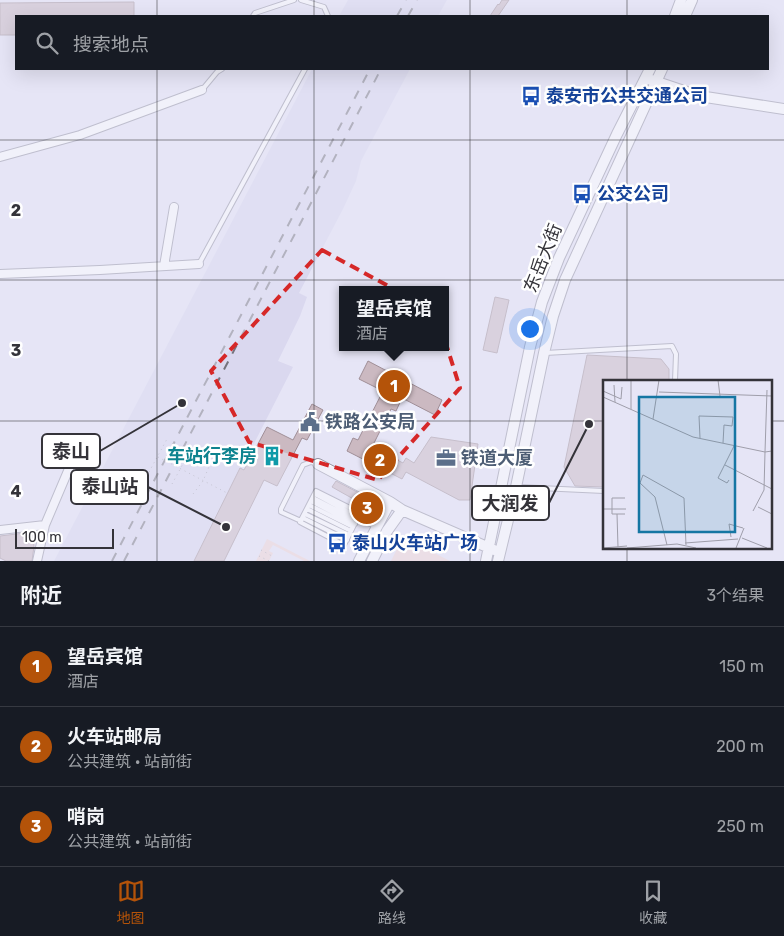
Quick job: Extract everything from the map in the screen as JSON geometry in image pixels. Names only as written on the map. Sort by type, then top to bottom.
[{"type":"main road","points":[[675,15],[681,0]]},
{"type":"main road","points":[[685,15],[692,0]]},
{"type":"main road","name":"东岳大街","points":[[499,556],[516,487],[544,353],[553,316],[565,280],[662,70]]},
{"type":"main road","points":[[648,73],[656,82],[699,96],[784,109]]},
{"type":"main road","name":"东岳大街","points":[[486,561],[528,356],[542,302],[563,250],[617,134],[648,73]]},
{"type":"main road","points":[[318,464],[402,510],[488,549],[499,556]]},
{"type":"main road","points":[[358,561],[390,502]]},
{"type":"main road","points":[[372,561],[387,531],[402,510]]},
{"type":"street","points":[[0,157],[80,135],[202,90]]},
{"type":"street","points":[[164,266],[174,207]]},
{"type":"street","points":[[0,274],[199,264]]},
{"type":"street","points":[[37,561],[45,526],[76,452]]},
{"type":"street","points":[[0,530],[45,526]]},
{"type":"lane","points":[[254,15],[294,0]]},
{"type":"lane","points":[[301,0],[324,7],[328,15]]},
{"type":"lane","points":[[202,90],[220,70]]},
{"type":"lane","points":[[199,264],[304,70]]},
{"type":"lane","points":[[544,353],[672,346],[676,354],[675,380]]},
{"type":"lane","points":[[318,464],[311,462],[302,466],[282,512],[303,518],[353,527],[376,526],[387,531]]},
{"type":"lane","points":[[516,487],[603,491]]},
{"type":"lane","points":[[316,491],[360,513],[344,544],[300,522],[303,518],[316,491]]},
{"type":"lane","points":[[311,501],[353,527]]},
{"type":"lane","points":[[311,501],[353,527]]},
{"type":"path","points":[[149,472],[167,439]]},
{"type":"path","points":[[172,484],[190,451]]},
{"type":"path","points":[[158,457],[227,493]]},
{"type":"path","points":[[193,494],[212,462]]},
{"type":"path","points":[[262,550],[272,556]]},
{"type":"path","points":[[259,556],[269,561]]},
{"type":"highlighted area","points":[[322,250],[436,312],[460,388],[378,480],[249,442],[211,371]]},
{"type":"shaded area","points":[[348,0],[447,0],[439,15],[340,15]]},
{"type":"shaded area","points":[[311,70],[409,70],[361,161],[356,181],[343,209],[299,293],[307,297],[278,361],[293,367],[194,561],[54,561]]},
{"type":"shaded area","points":[[403,537],[450,561],[391,561]]},
{"type":"shaded area","points":[[267,539],[310,561],[304,561],[273,545],[269,551],[273,553],[269,561],[256,561]]},
{"type":"building","points":[[502,0],[509,0],[499,15],[491,15],[498,4]]},
{"type":"building","points":[[134,2],[134,15],[15,15],[15,35],[0,35],[0,3]]},
{"type":"building","points":[[495,297],[509,300],[497,353],[483,350]]},
{"type":"building","points":[[587,355],[661,359],[669,369],[669,380],[603,380],[603,487],[575,486],[564,467]]},
{"type":"building","points":[[368,361],[442,400],[435,415],[402,398],[396,411],[391,409],[372,447],[403,463],[406,458],[414,463],[431,437],[478,444],[470,500],[459,500],[406,472],[402,479],[347,451],[353,438],[358,440],[383,391],[359,379]]},
{"type":"building","points":[[312,404],[323,410],[307,440],[302,438],[277,486],[264,480],[224,561],[194,561],[240,468],[244,470],[267,427],[293,440]]},
{"type":"building","points":[[336,481],[361,494],[357,501],[332,487]]},
{"type":"building","points":[[33,532],[32,561],[6,561],[0,558],[0,536]]},
{"type":"railway","points":[[398,15],[406,0]]},
{"type":"railway","points":[[409,15],[417,0]]},
{"type":"railway","points":[[112,561],[369,70]]},
{"type":"railway","points":[[124,561],[380,70]]},
{"type":"place","name":"泰安市公共交通公司","points":[[531,96]]},
{"type":"place","name":"公交公司","points":[[582,194]]},
{"type":"place","name":"望岳宾馆","points":[[394,386]]},
{"type":"place","name":"泰山","points":[[182,403]]},
{"type":"place","name":"铁路公安局","points":[[310,422]]},
{"type":"place","name":"大润发","points":[[589,424]]},
{"type":"place","name":"车站行李房","points":[[272,456]]},
{"type":"place","name":"铁道大厦","points":[[446,458]]},
{"type":"place","name":"火车站邮局","points":[[380,460]]},
{"type":"place","name":"哨岗","points":[[367,508]]},
{"type":"place","name":"泰山站","points":[[226,527]]},
{"type":"place","name":"泰山火车站广场","points":[[337,543]]}]
